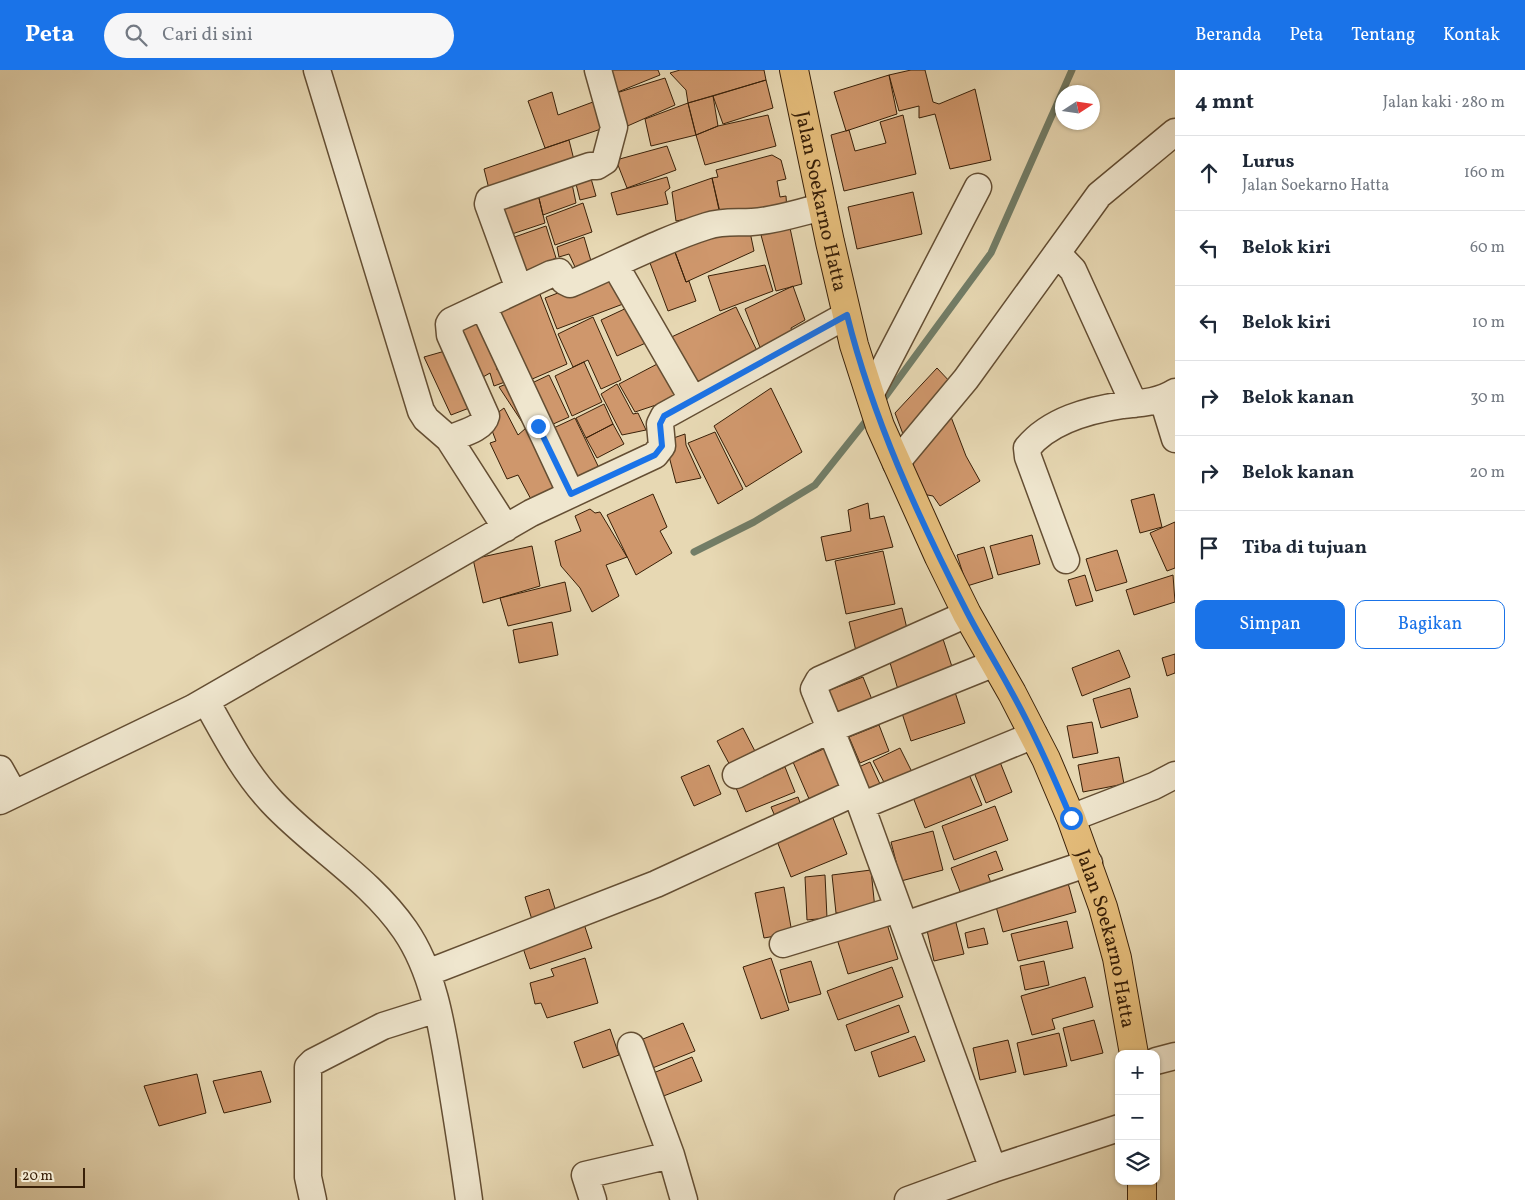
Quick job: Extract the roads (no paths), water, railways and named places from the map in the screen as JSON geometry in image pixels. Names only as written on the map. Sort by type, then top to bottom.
[{"type":"main road","name":"Jalan Soekarno Hatta","points":[[794,70],[847,315],[874,407],[896,464],[967,614],[1034,735],[1071,818],[1089,863],[1117,958],[1133,1050]]},
{"type":"main road","points":[[1142,1185],[1142,1200]]},
{"type":"street","points":[[316,70],[421,411],[426,419],[449,439],[506,528]]},
{"type":"street","points":[[519,289],[488,204],[489,200],[590,166],[597,166],[605,161],[614,127],[598,70]]},
{"type":"street","points":[[896,464],[966,379],[1099,194],[1175,132]]},
{"type":"street","points":[[874,407],[978,187]]},
{"type":"street","points":[[449,439],[477,427],[485,420],[486,416],[450,335],[449,324],[483,306],[559,272],[564,281],[570,284],[645,250],[706,226],[752,222],[823,207]]},
{"type":"street","points":[[1057,253],[1073,270],[1134,404]]},
{"type":"street","points":[[615,265],[693,400]]},
{"type":"street","points":[[483,306],[571,494]]},
{"type":"street","points":[[0,769],[7,798],[206,701],[531,513],[655,455],[662,446],[660,424],[664,416],[847,315]]},
{"type":"street","points":[[1066,560],[1028,458],[1027,448],[1047,429],[1100,408],[1134,404],[1169,396],[1175,439]]},
{"type":"street","points":[[967,614],[819,680],[814,689],[858,799],[994,1169]]},
{"type":"street","points":[[736,775],[831,730],[995,663]]},
{"type":"street","points":[[206,701],[243,767],[272,802],[303,832],[372,889],[405,931],[427,973],[437,1009],[444,1040],[470,1200]]},
{"type":"street","points":[[427,973],[656,884],[858,799],[1034,735]]},
{"type":"street","points":[[1071,818],[1175,776]]},
{"type":"street","points":[[783,944],[901,917],[1089,863]]},
{"type":"street","points":[[313,1200],[308,1177],[308,1067],[313,1062],[383,1026],[437,1009]]},
{"type":"street","points":[[632,1046],[671,1155],[684,1200]]},
{"type":"street","points":[[1160,1060],[1175,1056]]},
{"type":"street","points":[[908,1200],[994,1169],[1115,1129]]},
{"type":"street","points":[[593,1200],[585,1175],[671,1155]]},
{"type":"waterway","points":[[880,404],[991,253],[1072,70]]},
{"type":"waterway","points":[[694,552],[754,522],[815,485],[870,416]]}]
